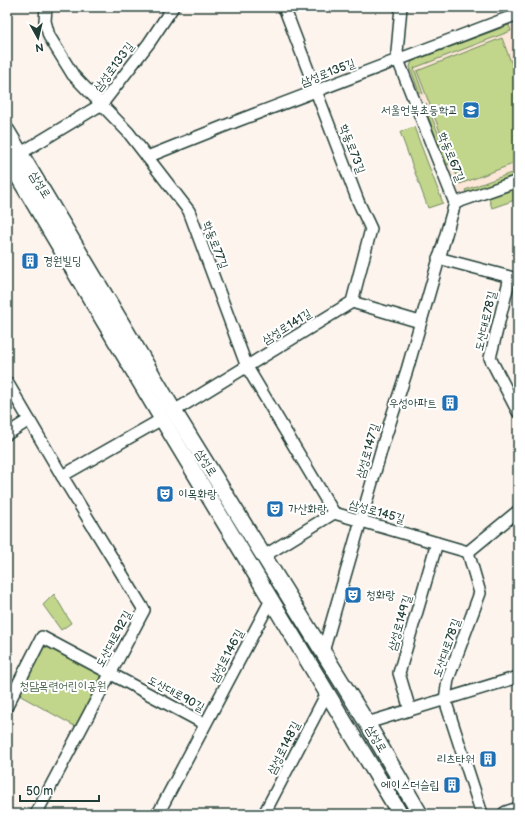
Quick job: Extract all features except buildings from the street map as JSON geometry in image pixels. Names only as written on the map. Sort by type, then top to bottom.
[{"type":"main road","name":"삼성로","points":[[7,131],[11,159],[168,415],[271,600],[400,814]]},
{"type":"main road","name":"삼성로","points":[[168,415],[264,556],[367,723],[420,814]]},
{"type":"main road","points":[[506,814],[518,810]]},
{"type":"street","name":"학동로77길","points":[[46,7],[45,21],[49,36],[73,74],[128,132],[188,211],[246,367],[334,513]]},
{"type":"street","name":"삼성로133길","points":[[11,159],[102,104],[149,43],[173,7]]},
{"type":"street","name":"학동로73길","points":[[284,7],[358,201],[371,229],[352,302]]},
{"type":"street","name":"학동로67길","points":[[401,7],[397,52],[398,60],[455,202]]},
{"type":"street","name":"삼성로135길","points":[[147,157],[236,121],[517,16]]},
{"type":"street","points":[[455,202],[518,181]]},
{"type":"street","name":"삼성로147길","points":[[323,652],[383,444],[407,370],[455,202]]},
{"type":"street","name":"도산대로78길","points":[[438,258],[510,277],[490,358],[518,412]]},
{"type":"street","points":[[352,302],[420,322]]},
{"type":"street","name":"삼성로141길","points":[[62,476],[168,415],[352,302]]},
{"type":"street","name":"도산대로92길","points":[[7,382],[62,476],[144,610],[36,814]]},
{"type":"street","points":[[7,434],[29,420]]},
{"type":"street","points":[[468,552],[518,511]]},
{"type":"street","name":"삼성로145길","points":[[264,556],[334,513],[468,552]]},
{"type":"street","name":"삼성로149길","points":[[410,710],[399,673],[437,543]]},
{"type":"street","name":"도산대로78길","points":[[468,552],[480,592],[448,679],[445,700],[482,814]]},
{"type":"street","name":"삼성로146길","points":[[205,724],[271,600]]},
{"type":"street","name":"도산대로90길","points":[[7,706],[42,637],[205,724],[158,814]]},
{"type":"street","points":[[367,723],[518,677]]},
{"type":"street","name":"삼성로148길","points":[[264,814],[327,693]]},
{"type":"shaded area","name":"서울언북초등학교","points":[[518,20],[518,177],[463,197],[456,194],[408,67],[411,60]]},
{"type":"green space","points":[[509,25],[511,31],[414,68],[423,94],[419,92],[410,67],[412,61]]},
{"type":"green space","name":"서울언북초등학교","points":[[502,38],[518,81],[518,162],[460,184],[417,71]]},
{"type":"green space","points":[[426,103],[451,165],[446,164],[425,108]]},
{"type":"green space","points":[[414,127],[443,203],[428,208],[400,132]]},
{"type":"green space","points":[[511,173],[512,176],[466,193],[465,190]]},
{"type":"green space","points":[[518,187],[518,199],[492,208],[489,199],[491,196]]},
{"type":"green space","points":[[54,594],[71,623],[61,630],[43,605]]},
{"type":"green space","name":"청담목련어린이공원","points":[[50,646],[101,674],[101,683],[78,728],[19,695],[43,648]]},
{"type":"place","name":"서울언북초등학교","points":[[471,110]]},
{"type":"place","name":"경원빌딩","points":[[30,261]]},
{"type":"place","name":"우성아파트","points":[[450,403]]},
{"type":"place","name":"이목화랑","points":[[165,494]]},
{"type":"place","name":"가산화랑","points":[[275,509]]},
{"type":"place","name":"청화랑","points":[[353,595]]},
{"type":"place","name":"리츠타워","points":[[488,759]]},
{"type":"place","name":"에이스더슬립","points":[[452,785]]}]
